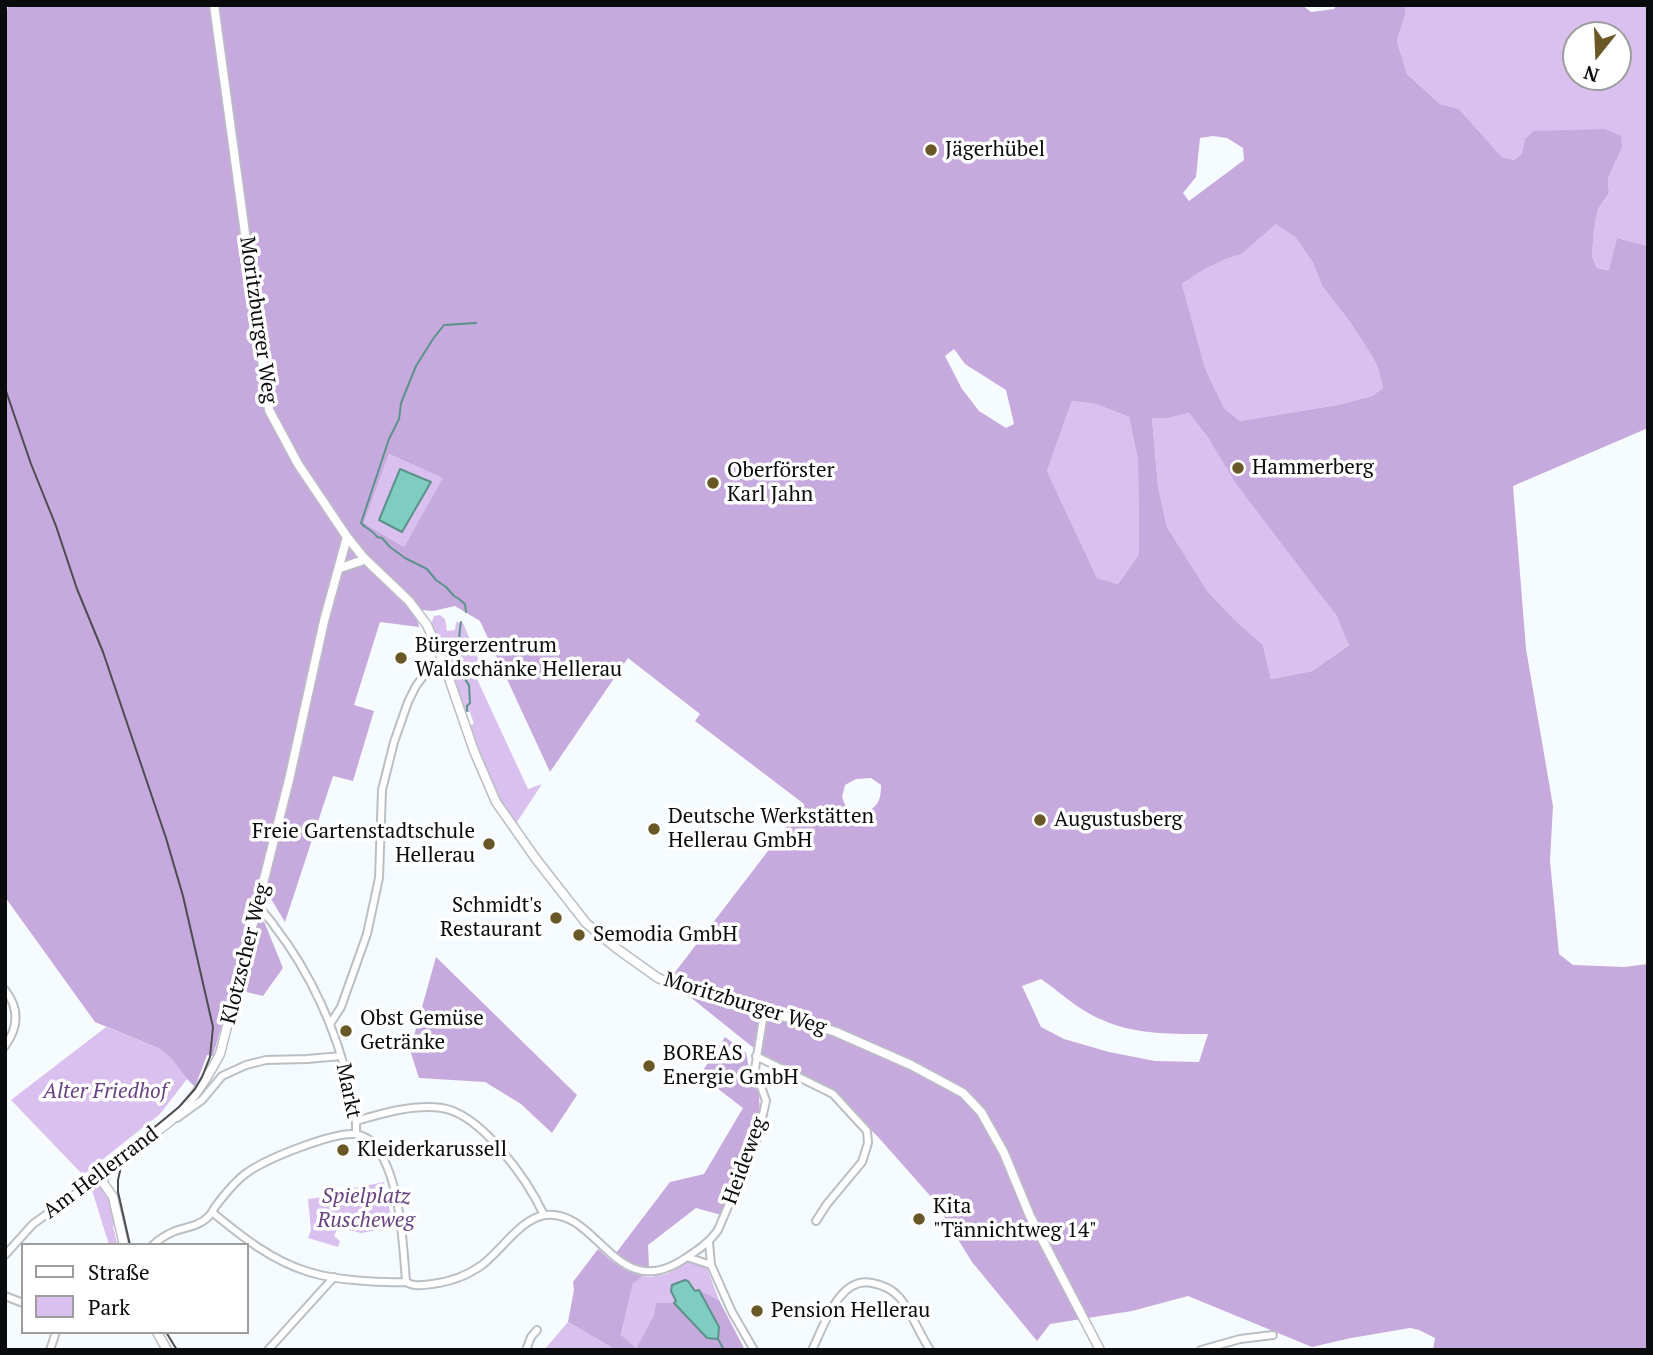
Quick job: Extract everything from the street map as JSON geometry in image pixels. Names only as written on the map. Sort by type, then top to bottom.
[{"type":"street","name":"Moritzburger Weg","points":[[214,5],[269,410],[298,464],[347,537],[364,558],[422,616],[443,660],[474,751],[496,802],[586,923],[658,978],[730,1004],[803,1021],[836,1032],[963,1093],[981,1112],[1004,1153],[1030,1216],[1100,1350]]},
{"type":"street","name":"Klotzscher Weg","points":[[170,1122],[196,1094],[220,1054],[289,780],[324,621],[347,537]]},
{"type":"street","points":[[340,568],[364,558]]},
{"type":"street","points":[[330,1024],[341,1007],[367,934],[379,878],[382,790],[394,742],[416,686],[427,671],[443,660]]},
{"type":"street","name":"Markt","points":[[156,1243],[174,1231],[192,1227],[202,1221],[246,1173],[268,1160],[341,1135],[356,1134],[356,1121],[341,1056],[330,1024],[292,952],[258,906]]},
{"type":"street","points":[[5,990],[13,1005],[16,1023],[5,1046]]},
{"type":"street","name":"Heideweg","points":[[709,1242],[718,1230],[758,1136],[766,1101],[755,1069],[764,1013]]},
{"type":"street","points":[[170,1122],[202,1100],[222,1076],[246,1065],[266,1060],[341,1056]]},
{"type":"street","points":[[756,1056],[833,1094],[867,1131],[868,1143],[862,1163],[827,1203],[816,1221]]},
{"type":"street","points":[[356,1121],[413,1108],[439,1108],[459,1114],[479,1129],[505,1155],[544,1215]]},
{"type":"street","name":"Am Hellerrand","points":[[5,1255],[33,1224],[170,1122]]},
{"type":"street","points":[[356,1134],[368,1138],[374,1145],[391,1177],[409,1284]]},
{"type":"street","points":[[109,1170],[102,1181],[113,1197],[124,1243]]},
{"type":"street","points":[[212,1212],[241,1236],[283,1261],[309,1272],[409,1284],[438,1283],[459,1277],[483,1264],[527,1222],[544,1215],[573,1221],[615,1257],[632,1268],[649,1271],[667,1268],[709,1242],[711,1265],[732,1312],[754,1350]]},
{"type":"street","points":[[687,1257],[711,1265]]},
{"type":"street","points":[[268,1350],[334,1277]]},
{"type":"street","points":[[812,1350],[836,1300],[846,1289],[866,1282],[882,1285],[902,1300],[930,1350]]},
{"type":"street","points":[[526,1350],[537,1330]]},
{"type":"street","points":[[158,1334],[167,1350]]},
{"type":"street","points":[[1201,1350],[1240,1339],[1273,1335]]},
{"type":"green space","points":[[1404,5],[1648,5],[1648,246],[1617,238],[1610,270],[1597,268],[1592,256],[1598,209],[1609,193],[1608,178],[1622,148],[1525,139],[1523,154],[1514,160],[1502,157],[1459,109],[1440,104],[1407,74],[1397,41],[1406,12]]},
{"type":"green space","points":[[1276,224],[1296,238],[1313,263],[1322,286],[1372,356],[1383,388],[1372,396],[1337,405],[1240,421],[1224,408],[1205,368],[1182,284],[1203,270],[1242,254]]},
{"type":"green space","points":[[1072,401],[1096,404],[1129,417],[1138,461],[1139,554],[1118,584],[1097,578],[1047,471]]},
{"type":"green space","points":[[1189,413],[1336,615],[1350,644],[1312,671],[1271,679],[1263,645],[1208,592],[1167,527],[1158,486],[1152,418],[1169,418]]},
{"type":"green space","points":[[389,454],[444,478],[404,547],[364,523]]},
{"type":"green space","points":[[440,615],[445,619],[447,631],[455,630],[456,622],[463,623],[484,673],[476,677],[528,789],[542,784],[515,825],[493,790],[482,765],[468,726],[474,724],[470,712],[463,712],[431,624],[434,616]]},
{"type":"green space","name":"Alter Friedhof","points":[[106,1027],[158,1048],[171,1058],[187,1079],[160,1114],[83,1175],[11,1100]]},
{"type":"green space","name":"Spielplatz Ruscheweg","points":[[384,1182],[393,1227],[361,1233],[338,1227],[334,1236],[340,1241],[338,1247],[308,1238],[311,1230],[308,1199],[349,1194],[349,1189]]},
{"type":"green space","points":[[98,1185],[111,1203],[117,1243],[108,1243],[92,1190]]},
{"type":"green space","points":[[687,1262],[707,1268],[719,1300],[699,1290],[695,1292],[688,1281],[671,1291],[676,1301],[674,1303],[656,1304],[654,1315],[636,1348],[621,1336],[633,1282],[643,1276],[667,1274]]},
{"type":"green space","points":[[568,1322],[616,1350],[544,1350]]},
{"type":"shaded area","points":[[10,5],[1302,5],[1311,12],[1334,9],[1337,5],[1404,5],[1406,12],[1397,41],[1407,74],[1440,104],[1459,109],[1502,157],[1514,160],[1522,154],[1525,139],[1534,131],[1605,129],[1621,136],[1622,148],[1608,178],[1609,193],[1598,209],[1592,256],[1597,268],[1609,270],[1617,238],[1648,246],[1648,428],[1513,486],[1526,649],[1553,806],[1550,861],[1559,954],[1573,965],[1624,967],[1648,964],[1648,1350],[1433,1350],[1435,1338],[1410,1328],[1312,1347],[1188,1296],[1132,1311],[1050,1324],[1037,1341],[972,1262],[933,1199],[879,1138],[834,1093],[760,1053],[669,980],[804,804],[695,721],[700,714],[628,658],[550,772],[480,621],[455,606],[433,611],[422,610],[416,614],[419,627],[380,622],[354,705],[374,711],[353,781],[333,776],[285,922],[265,889],[241,956],[213,1056],[207,1055],[195,1087],[171,1058],[158,1048],[95,1022],[5,897],[5,12]],"holes":[[[1200,138],[1227,138],[1243,148],[1244,160],[1189,201],[1183,193],[1196,177]],[[1276,224],[1296,238],[1313,263],[1322,286],[1372,356],[1383,388],[1372,396],[1337,405],[1240,421],[1224,408],[1205,368],[1182,284],[1226,259],[1242,254]],[[954,349],[965,364],[1006,390],[1014,424],[1006,428],[979,411],[962,389],[945,356]],[[1072,401],[1096,404],[1129,417],[1138,461],[1139,554],[1118,584],[1097,578],[1047,471]],[[1189,413],[1209,439],[1237,485],[1336,615],[1349,645],[1312,671],[1271,679],[1263,645],[1208,592],[1167,527],[1158,486],[1152,418],[1169,418]],[[389,454],[443,478],[404,547],[364,523]],[[871,778],[881,785],[879,800],[874,807],[861,815],[848,812],[842,797],[845,785],[856,779]],[[1041,979],[1084,1010],[1119,1026],[1162,1033],[1208,1034],[1199,1062],[1155,1061],[1064,1039],[1041,1027],[1022,986]]]},
{"type":"shaded area","points":[[400,469],[431,482],[402,532],[379,520]]},
{"type":"shaded area","points":[[259,909],[283,968],[263,996],[238,990]]},
{"type":"shaded area","points":[[436,957],[577,1095],[552,1133],[521,1104],[485,1082],[419,1078],[410,1050]]},
{"type":"shaded area","points":[[725,1037],[746,1053],[759,1095],[760,1114],[721,1215],[696,1208],[648,1245],[649,1267],[633,1265],[616,1253],[670,1182],[704,1174],[743,1108],[700,1075]]},
{"type":"shaded area","points":[[598,1249],[619,1266],[643,1276],[633,1283],[621,1335],[636,1348],[654,1315],[656,1303],[674,1303],[684,1313],[719,1327],[699,1290],[719,1300],[745,1350],[616,1350],[568,1322],[573,1282]]},
{"type":"shaded area","points":[[685,1280],[695,1291],[699,1290],[719,1327],[718,1339],[707,1338],[674,1303],[676,1301],[671,1291],[672,1285]]},
{"type":"waterway","points":[[466,612],[465,604],[427,569],[405,558],[361,523],[416,366],[444,325],[476,323]]},
{"type":"waterway","points":[[461,622],[459,655],[462,672],[469,685],[470,703],[467,711]]},
{"type":"waterway","points":[[718,1339],[724,1350]]},
{"type":"tram line","points":[[5,388],[77,589],[103,652],[166,838],[183,896],[213,1027],[210,1057],[195,1089],[179,1107],[140,1139],[122,1162],[118,1192],[130,1243]]},
{"type":"tram line","points":[[167,1334],[177,1350]]},
{"type":"place","name":"Jägerhübel","points":[[931,150]]},
{"type":"place","name":"Hammerberg","points":[[1238,468]]},
{"type":"place","name":"Oberförster Karl Jahn","points":[[713,483]]},
{"type":"place","name":"Bürgerzentrum Waldschänke Hellerau","points":[[401,658]]},
{"type":"place","name":"Augustusberg","points":[[1040,820]]},
{"type":"place","name":"Deutsche Werkstätten Hellerau GmbH","points":[[654,829]]},
{"type":"place","name":"Freie Gartenstadtschule Hellerau","points":[[489,844]]},
{"type":"place","name":"Schmidt's Restaurant","points":[[556,918]]},
{"type":"place","name":"Semodia GmbH","points":[[579,935]]},
{"type":"place","name":"Obst Gemüse Getränke","points":[[346,1031]]},
{"type":"place","name":"BOREAS Energie GmbH","points":[[649,1066]]},
{"type":"place","name":"Kleiderkarussell","points":[[343,1150]]},
{"type":"place","name":"Kita \"Tännichtweg 14\"","points":[[919,1219]]},
{"type":"place","name":"Pension Hellerau","points":[[757,1311]]}]
